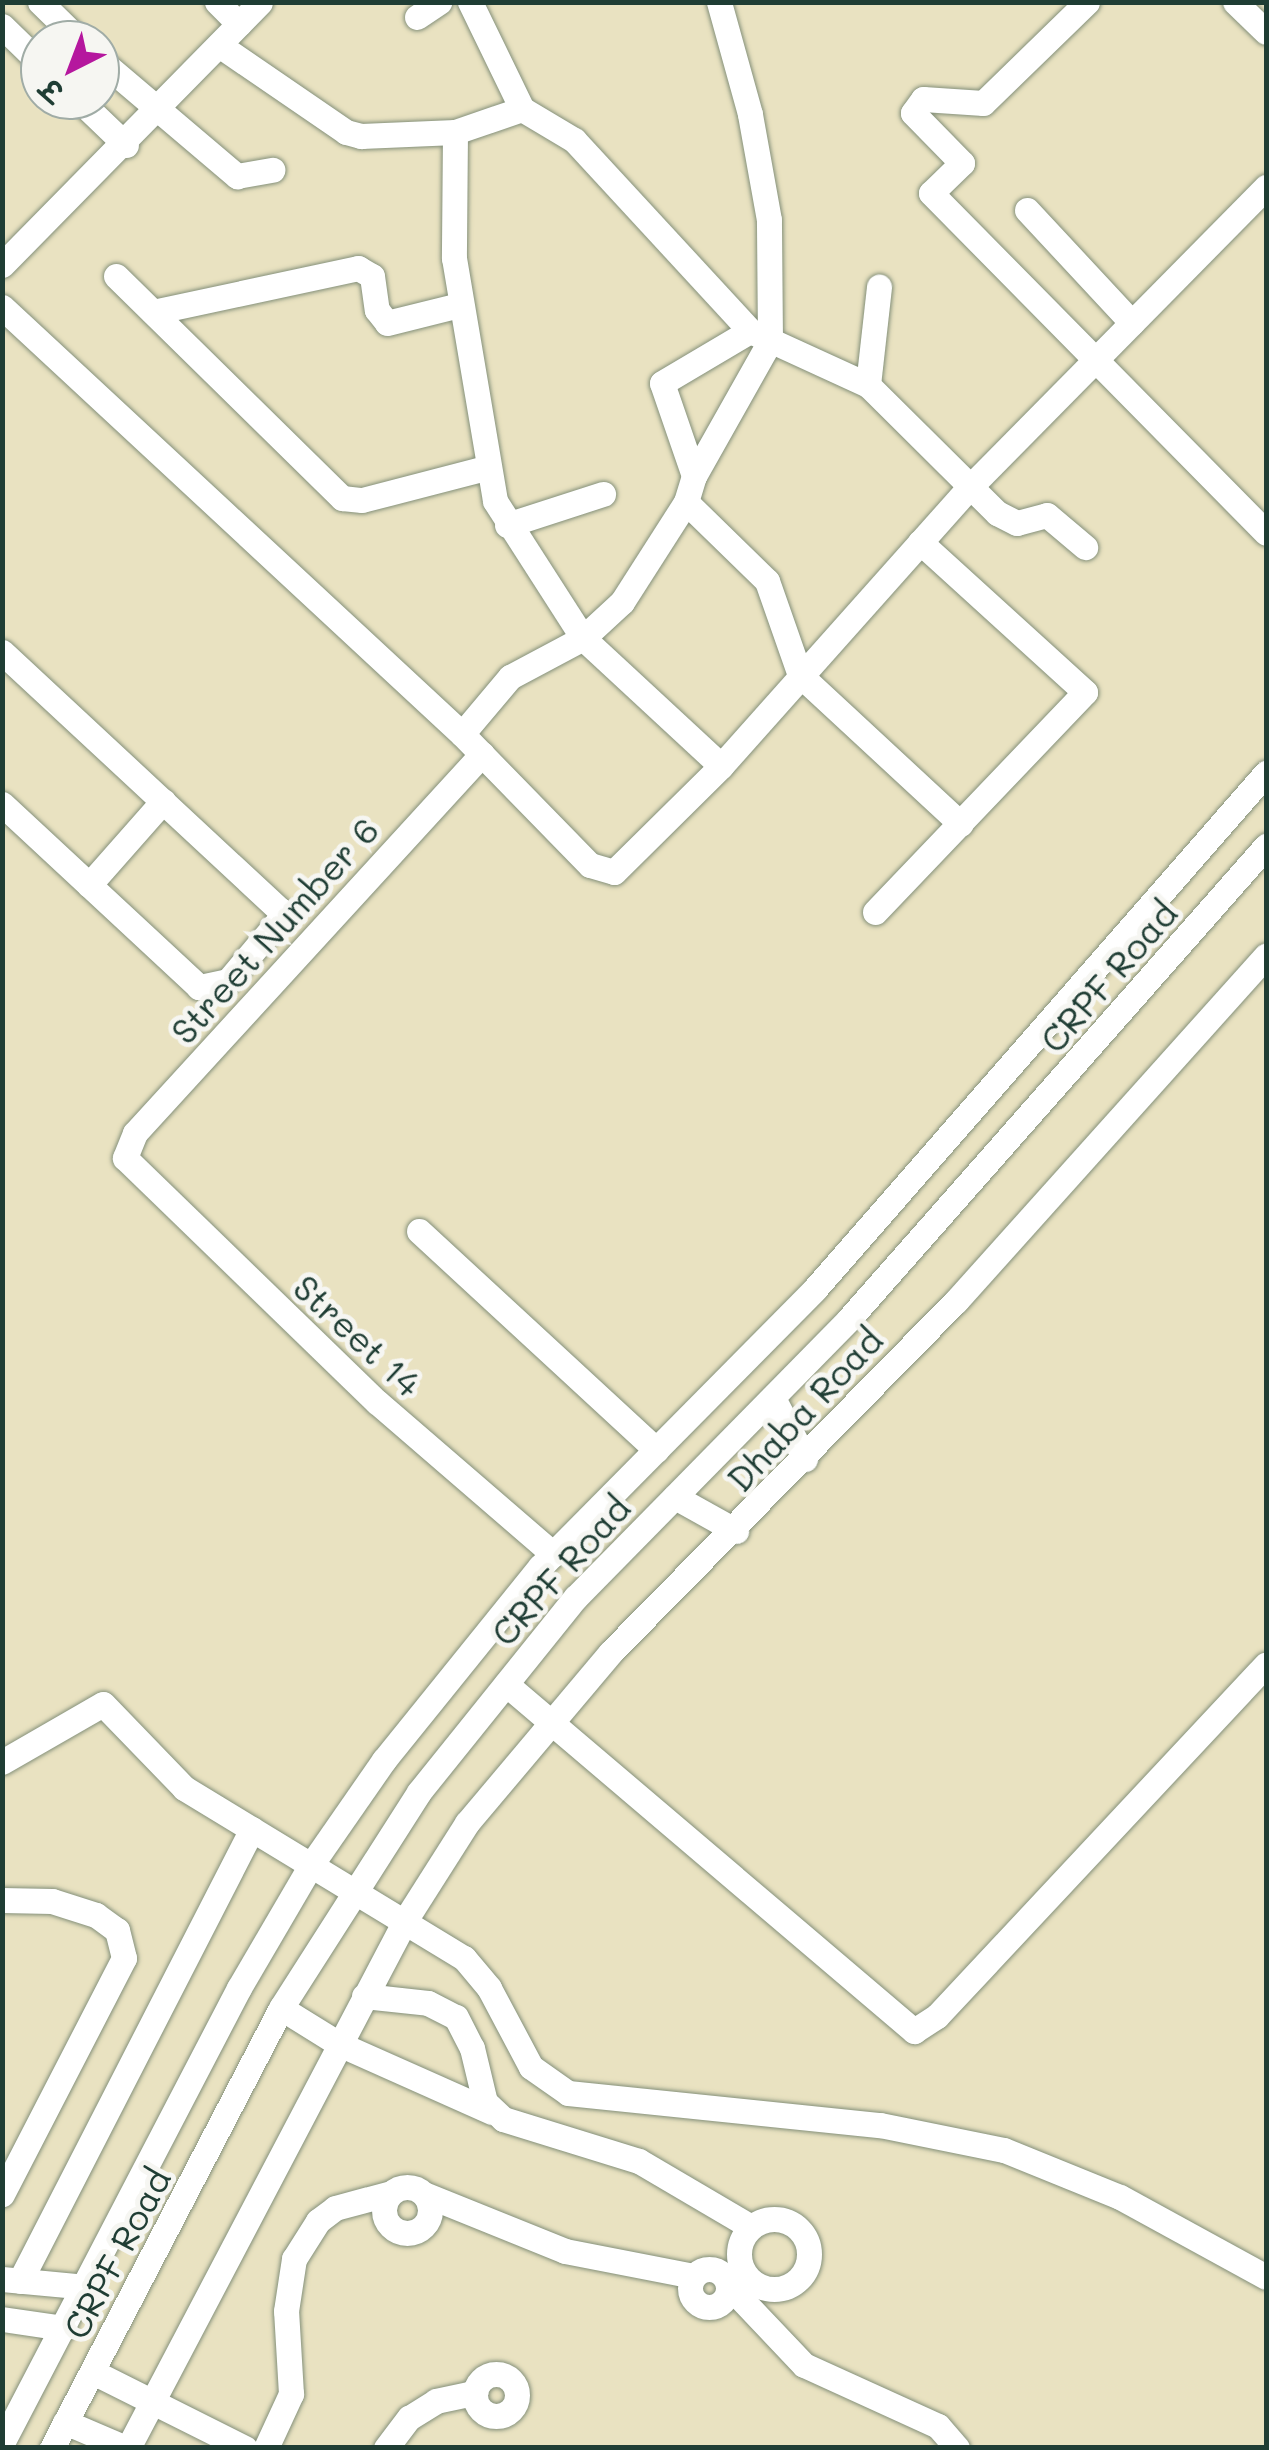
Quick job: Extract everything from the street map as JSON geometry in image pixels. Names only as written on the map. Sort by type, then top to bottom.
[{"type":"street","points":[[40,2],[58,20]]},
{"type":"street","points":[[216,2],[239,24]]},
{"type":"street","points":[[2,265],[126,145],[260,2]]},
{"type":"street","points":[[417,18],[439,2]]},
{"type":"street","points":[[470,2],[522,109],[558,124],[760,336],[868,385],[969,488],[1008,520],[1047,514],[1084,547]]},
{"type":"street","points":[[462,734],[510,677],[583,638],[622,602],[686,502],[694,476],[760,336],[768,220],[750,114],[719,2]]},
{"type":"street","points":[[1087,2],[983,102],[923,98],[913,113],[962,163],[931,193],[1266,534]]},
{"type":"street","points":[[1235,2],[1266,32]]},
{"type":"street","points":[[219,45],[346,132],[455,132],[522,109]]},
{"type":"street","points":[[120,79],[156,114],[237,176],[272,170]]},
{"type":"street","points":[[100,120],[126,145]]},
{"type":"street","points":[[455,132],[451,228],[460,305],[486,468],[507,524],[583,638],[721,766]]},
{"type":"street","points":[[2,307],[462,734],[600,873],[624,868],[721,766],[969,488],[1266,187]]},
{"type":"street","points":[[1027,210],[1132,323]]},
{"type":"street","points":[[153,312],[358,268],[372,276],[377,310],[387,323],[460,305]]},
{"type":"street","points":[[116,276],[342,498],[362,500],[486,468]]},
{"type":"street","points":[[868,385],[879,287]]},
{"type":"street","points":[[694,476],[662,383],[760,336]]},
{"type":"street","points":[[507,524],[602,494]]},
{"type":"street","points":[[686,502],[767,581],[800,675],[961,824]]},
{"type":"street","points":[[875,912],[1084,692],[920,542]]},
{"type":"street","points":[[2,652],[280,910],[280,918],[228,981],[199,988],[2,804]]},
{"type":"street","name":"Street Number 6","points":[[125,1158],[136,1133],[482,754]]},
{"type":"street","points":[[2,2442],[227,2012],[311,1865],[384,1760],[553,1554],[814,1290],[1266,774]]},
{"type":"street","points":[[89,884],[163,801]]},
{"type":"street","name":"CRPF Road","points":[[52,2448],[281,2008],[354,1888],[506,1684],[576,1597],[773,1398],[1046,1101],[1266,846]]},
{"type":"street","name":"Dhaba Road","points":[[127,2448],[155,2402],[406,1918],[467,1822],[610,1653],[804,1459],[1266,956]]},
{"type":"street","name":"Street 14","points":[[125,1158],[337,1364],[553,1554]]},
{"type":"street","points":[[419,1231],[656,1450]]},
{"type":"street","points":[[773,1398],[804,1459]]},
{"type":"street","points":[[675,1497],[736,1531]]},
{"type":"street","points":[[506,1684],[914,2032],[938,2016],[1266,1665]]},
{"type":"street","points":[[2,1762],[103,1704],[184,1788],[406,1918],[471,1967],[531,2067],[568,2093],[880,2125],[1004,2150],[1120,2197],[1266,2278]]},
{"type":"street","points":[[86,2287],[8,2286],[252,1830]]},
{"type":"street","points":[[2,1900],[52,1901],[96,1915],[117,1930],[124,1958],[2,2194]]},
{"type":"street","points":[[364,1996],[428,2003],[456,2018],[492,2112]]},
{"type":"street","points":[[281,2008],[339,2044],[492,2112],[639,2162],[751,2227]]},
{"type":"street","points":[[227,2012],[269,2033]]},
{"type":"street","points":[[266,2448],[292,2394],[286,2311],[294,2259],[334,2208],[404,2186],[565,2251],[694,2276],[717,2270],[804,2366],[938,2426],[957,2448]]},
{"type":"street","points":[[390,2193],[387,2221],[407,2233],[427,2222],[424,2194]]},
{"type":"street","points":[[2,2319],[64,2328]]},
{"type":"street","points":[[92,2372],[245,2448]]},
{"type":"street","points":[[386,2448],[409,2418],[436,2401],[475,2393]]},
{"type":"street","points":[[66,2422],[127,2448]]}]
